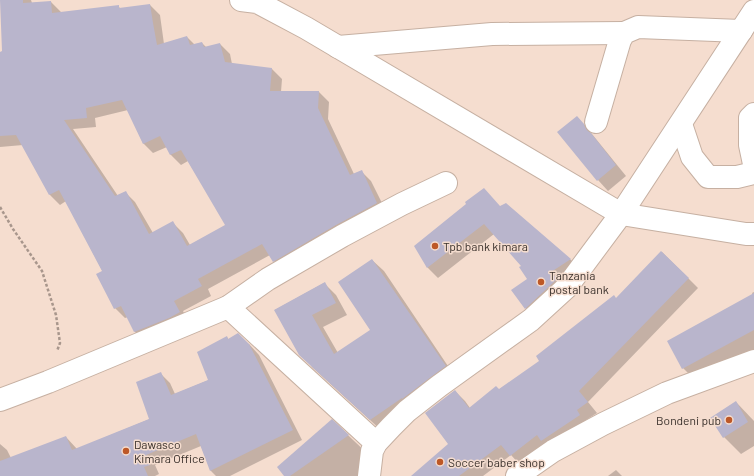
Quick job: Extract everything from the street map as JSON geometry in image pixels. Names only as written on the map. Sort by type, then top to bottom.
[{"type":"street","points":[[241,0],[257,2],[306,28],[621,214],[754,234]]},
{"type":"street","points":[[369,476],[372,451],[376,442],[407,411],[531,320],[566,288],[621,214],[754,11]]},
{"type":"street","points":[[338,47],[492,34],[624,33],[638,27],[741,31]]},
{"type":"street","points":[[596,122],[620,40],[624,33]]},
{"type":"street","points":[[754,114],[750,118],[750,144],[754,164]]},
{"type":"street","points":[[681,124],[692,157],[708,177],[737,177],[754,173]]},
{"type":"street","points":[[0,400],[30,390],[228,306],[268,279],[342,236],[402,204],[446,183]]},
{"type":"street","points":[[228,306],[376,442]]},
{"type":"street","points":[[517,476],[553,451],[603,424],[667,393],[754,361]]},
{"type":"path","points":[[0,207],[13,229],[42,271],[56,315],[60,343],[48,382]]},
{"type":"building","points":[[0,0],[23,0],[23,3],[51,1],[52,13],[119,5],[119,8],[150,4],[157,45],[187,36],[190,45],[202,42],[204,47],[220,43],[225,62],[272,68],[270,91],[319,91],[318,108],[350,175],[362,170],[377,203],[273,262],[262,244],[198,279],[202,286],[174,301],[180,312],[134,332],[121,306],[114,309],[96,274],[102,271],[59,190],[49,195],[16,135],[0,136],[0,52],[2,51]],"holes":[[[122,100],[143,144],[160,136],[170,155],[181,150],[225,225],[187,246],[173,221],[149,234],[126,191],[115,196],[64,120],[87,118],[86,108]]]},
{"type":"building","points":[[577,116],[616,165],[597,181],[557,132]]},
{"type":"building","points":[[484,188],[500,206],[506,203],[571,259],[551,272],[557,279],[525,309],[511,290],[527,279],[519,267],[521,266],[484,224],[427,268],[414,246],[466,204],[465,202]]},
{"type":"building","points":[[661,251],[689,278],[579,391],[588,402],[577,410],[580,415],[541,441],[537,435],[510,456],[501,445],[459,476],[411,476],[448,444],[425,413],[455,390],[469,408],[496,386],[499,389],[539,361],[536,356],[614,295],[616,298]]},
{"type":"building","points":[[372,259],[446,366],[402,399],[370,420],[299,355],[274,310],[325,282],[336,303],[312,315],[334,354],[370,330],[338,282]]},
{"type":"building","points":[[754,293],[754,330],[682,369],[667,341]]},
{"type":"building","points":[[238,333],[249,344],[293,430],[210,471],[196,434],[146,455],[150,465],[144,467],[148,476],[0,476],[0,461],[66,436],[72,450],[149,419],[136,382],[161,372],[171,395],[208,380],[197,352],[227,336],[228,339]]},
{"type":"building","name":"Bondeni pub","points":[[736,401],[748,422],[723,438],[710,418]]},
{"type":"building","points":[[332,419],[349,435],[290,476],[284,476],[277,467]]},
{"type":"place","name":"Tpb bank kimara","points":[[435,246]]},
{"type":"place","name":"Tanzania postal bank","points":[[541,282]]},
{"type":"place","name":"Bondeni pub","points":[[729,420]]},
{"type":"place","name":"Dawasco Kimara Office","points":[[126,451]]},
{"type":"place","name":"Soccer baber shop","points":[[440,462]]}]
